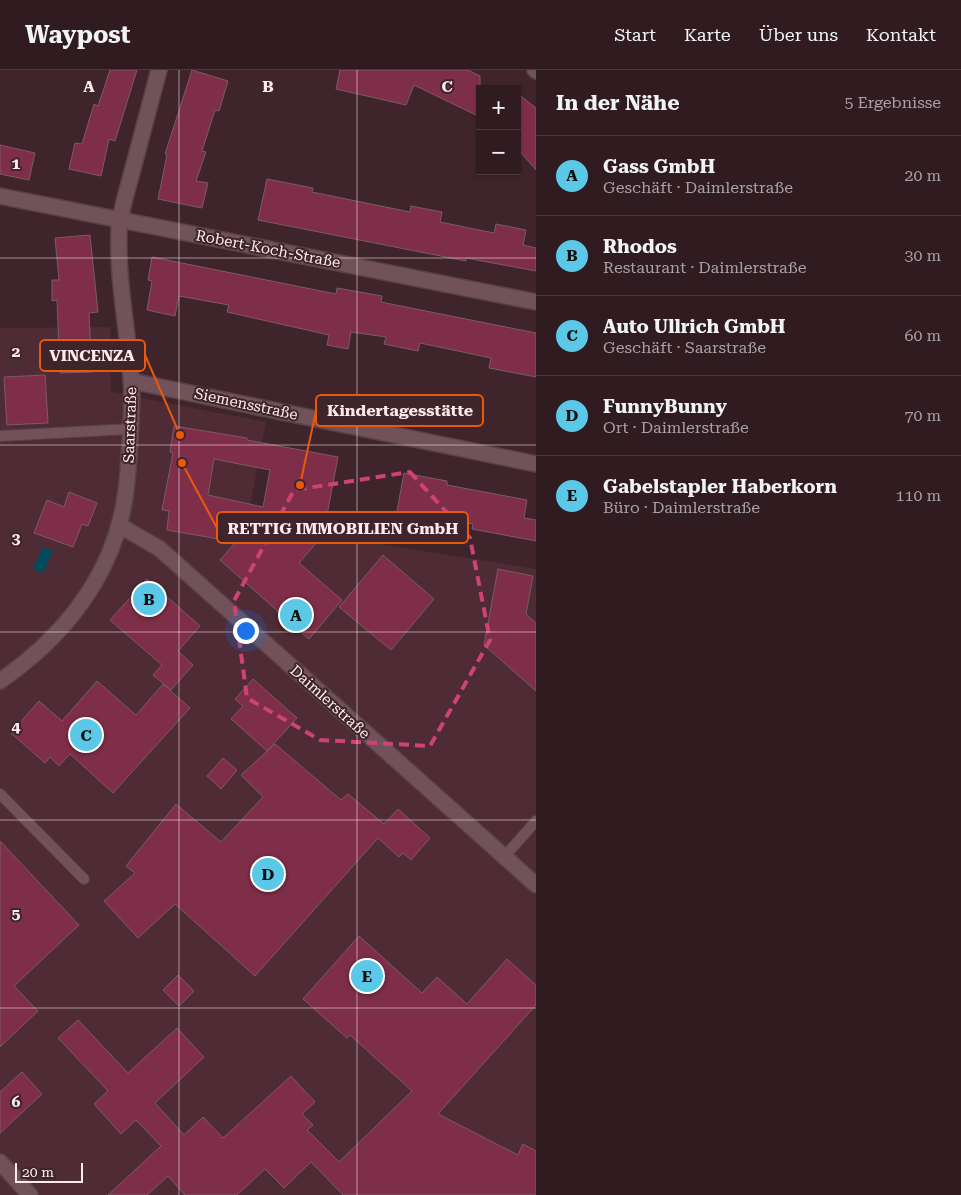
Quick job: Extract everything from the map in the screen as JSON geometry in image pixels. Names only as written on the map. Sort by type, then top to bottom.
[{"type":"street","name":"Saarstraße","points":[[0,681],[42,649],[61,630],[91,590],[103,568],[119,525],[126,496],[131,380],[120,257],[120,219],[159,70]]},
{"type":"street","name":"Robert-Koch-Straße","points":[[0,196],[536,302]]},
{"type":"street","name":"Siemensstraße","points":[[131,380],[536,464]]},
{"type":"street","name":"Daimlerstraße","points":[[119,525],[160,549],[536,886]]},
{"type":"street","points":[[0,1162],[30,1195]]},
{"type":"lane","points":[[0,436],[130,429]]},
{"type":"lane","points":[[0,794],[84,879]]},
{"type":"lane","points":[[504,857],[536,821]]},
{"type":"highlighted area","points":[[410,472],[470,538],[490,640],[430,746],[320,740],[247,698],[234,601],[294,490]]},
{"type":"shaded area","points":[[110,327],[111,392],[266,422],[248,517],[349,539],[536,569],[536,1195],[0,1195],[0,328]]},
{"type":"water","points":[[43,547],[53,551],[43,573],[33,569]]},
{"type":"building","points":[[110,70],[137,70],[115,141],[109,139],[101,176],[69,169],[75,143],[82,144],[94,104],[98,106]]},
{"type":"building","points":[[192,70],[228,81],[219,111],[215,110],[202,151],[206,152],[196,181],[208,183],[202,208],[158,199],[167,155],[165,154]]},
{"type":"building","points":[[340,70],[468,70],[480,76],[480,85],[476,85],[476,115],[414,85],[406,105],[336,89]]},
{"type":"building","points":[[521,96],[536,108],[536,170],[521,153]]},
{"type":"building","points":[[0,145],[35,153],[29,180],[0,174]]},
{"type":"building","points":[[267,179],[313,188],[312,192],[410,212],[411,206],[442,212],[440,222],[494,233],[496,224],[526,230],[523,245],[536,248],[536,271],[466,258],[466,261],[258,220]]},
{"type":"building","points":[[90,235],[98,312],[89,313],[92,372],[60,373],[57,300],[52,301],[52,280],[59,280],[55,238]]},
{"type":"building","points":[[152,257],[336,294],[337,288],[382,296],[381,302],[536,333],[536,377],[489,368],[491,358],[420,343],[418,351],[384,344],[386,337],[351,332],[348,349],[327,345],[329,335],[227,312],[229,305],[179,296],[175,316],[147,310],[152,281],[148,280]]},
{"type":"building","points":[[45,375],[48,423],[7,425],[4,377]]},
{"type":"building","points":[[174,426],[247,438],[247,440],[338,457],[323,536],[299,563],[342,600],[309,639],[220,560],[236,542],[167,530],[169,511],[162,510],[173,453],[170,452]],"holes":[[[214,459],[270,470],[263,507],[208,495]]]},
{"type":"building","points":[[404,473],[447,481],[447,485],[527,500],[524,518],[536,520],[536,541],[472,529],[473,524],[397,511]]},
{"type":"building","points":[[69,492],[97,503],[88,526],[82,524],[73,547],[34,533],[47,500],[64,507]]},
{"type":"building","points":[[383,555],[434,599],[391,650],[339,607]]},
{"type":"building","points":[[498,569],[533,576],[526,614],[536,623],[536,691],[484,645]]},
{"type":"building","points":[[147,579],[200,626],[178,651],[193,665],[171,690],[153,675],[162,665],[110,620]]},
{"type":"building","points":[[253,679],[297,718],[267,751],[231,719],[243,706],[235,699]]},
{"type":"building","points":[[97,681],[136,715],[163,684],[190,708],[113,793],[70,754],[59,766],[50,757],[45,763],[11,733],[39,701],[62,721]]},
{"type":"building","points":[[275,744],[341,800],[348,794],[384,824],[398,809],[430,838],[411,860],[403,853],[399,857],[378,838],[255,976],[175,904],[138,938],[104,901],[135,873],[126,866],[176,804],[221,842],[263,797],[241,775]]},
{"type":"building","points":[[223,758],[237,770],[221,789],[207,776]]},
{"type":"building","points":[[0,841],[79,925],[14,986],[38,1011],[0,1047]]},
{"type":"building","points":[[359,936],[422,993],[437,977],[467,1004],[507,959],[536,985],[536,1005],[438,1114],[518,1155],[523,1144],[536,1151],[536,1195],[343,1195],[311,1162],[284,1188],[265,1169],[237,1195],[185,1195],[168,1176],[147,1195],[108,1195],[161,1146],[136,1120],[121,1134],[94,1104],[108,1091],[58,1038],[78,1020],[128,1073],[177,1028],[204,1057],[155,1103],[184,1135],[203,1117],[223,1138],[291,1076],[315,1102],[302,1114],[313,1125],[307,1130],[339,1162],[412,1091],[350,1035],[347,1038],[303,999]]},
{"type":"building","points":[[178,975],[194,991],[179,1006],[163,990]]},
{"type":"building","points":[[22,1072],[42,1094],[0,1133],[0,1092]]},
{"type":"place","name":"VINCENZA","points":[[180,435]]},
{"type":"place","name":"RETTIG IMMOBILIEN GmbH","points":[[182,463]]},
{"type":"place","name":"Kindertagesstätte","points":[[300,485]]},
{"type":"place","name":"Rhodos","points":[[149,599]]},
{"type":"place","name":"Gass GmbH","points":[[296,615]]},
{"type":"place","name":"Auto Ullrich GmbH","points":[[86,735]]},
{"type":"place","name":"FunnyBunny","points":[[268,874]]},
{"type":"place","name":"Gabelstapler Haberkorn","points":[[367,976]]}]
